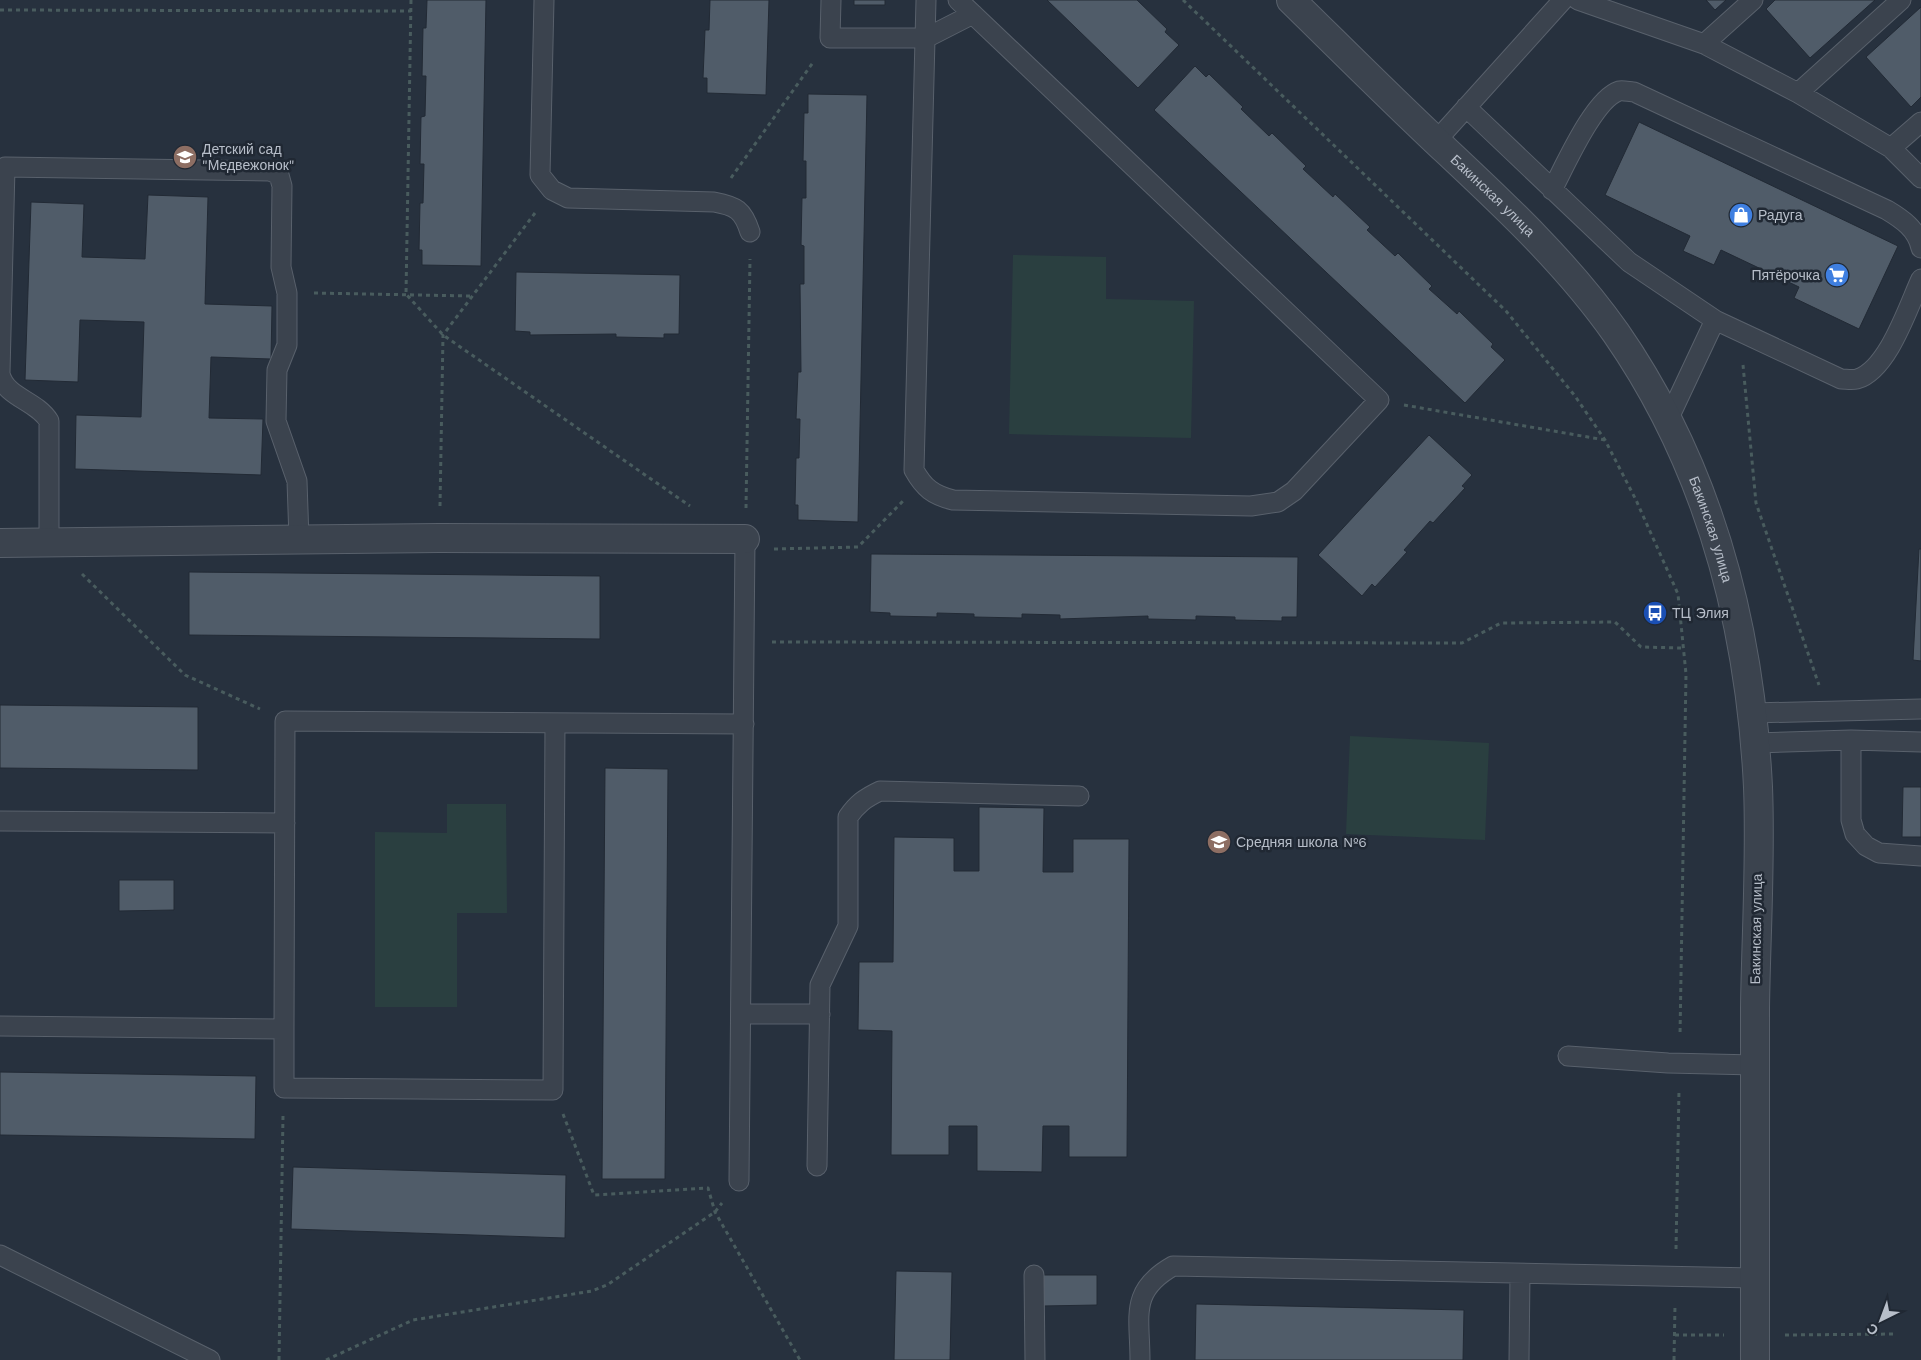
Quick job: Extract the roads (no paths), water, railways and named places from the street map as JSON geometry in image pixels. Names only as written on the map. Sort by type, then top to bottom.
[{"type":"street","name":"Бакинская улица","points":[[1291,0],[1498,200],[1579,286],[1615,332],[1640,370],[1687,457],[1709,512],[1725,565],[1752,713],[1758,792],[1755,1065],[1755,1360]]},
{"type":"street","points":[[0,542],[439,538],[745,544]]},
{"type":"lane","points":[[544,0],[540,175],[552,190],[568,198],[714,202],[732,205],[746,216],[750,232]]},
{"type":"lane","points":[[831,0],[830,38],[926,38],[973,14]]},
{"type":"lane","points":[[926,0],[914,470],[921,482],[934,495],[953,500],[1251,506],[1278,502],[1294,491],[1379,400],[958,0]]},
{"type":"lane","points":[[1436,141],[1563,0]]},
{"type":"lane","points":[[1578,0],[1602,4],[1704,44],[1798,93],[1891,148],[1921,178]]},
{"type":"lane","points":[[1704,44],[1754,0]]},
{"type":"lane","points":[[1798,93],[1901,0]]},
{"type":"lane","points":[[1552,190],[1595,110],[1606,98],[1620,90],[1634,92],[1887,210],[1906,222],[1919,240],[1921,248]]},
{"type":"lane","points":[[1466,107],[1629,262],[1715,320],[1841,379],[1856,380],[1869,373],[1882,361],[1921,279]]},
{"type":"lane","points":[[1891,148],[1921,122]]},
{"type":"lane","points":[[49,542],[48,421],[43,412],[9,390],[2,383],[0,373],[5,167],[270,171],[279,175],[282,186],[281,268],[287,293],[287,345],[276,370],[276,421],[297,482],[299,539]]},
{"type":"lane","points":[[1668,420],[1715,320]]},
{"type":"lane","points":[[739,1181],[745,544]]},
{"type":"lane","points":[[1752,713],[1921,709]]},
{"type":"lane","points":[[555,723],[553,1090],[284,1088],[285,721],[744,724]]},
{"type":"lane","points":[[1755,743],[1851,740],[1921,742]]},
{"type":"lane","points":[[1851,740],[1851,820],[1855,834],[1866,846],[1879,853],[1921,856]]},
{"type":"lane","points":[[818,1166],[820,985],[848,926],[848,817],[855,806],[866,797],[880,791],[1079,796]]},
{"type":"lane","points":[[0,821],[285,823]]},
{"type":"lane","points":[[741,1014],[820,1014]]},
{"type":"lane","points":[[0,1026],[284,1029]]},
{"type":"lane","points":[[1568,1056],[1680,1063],[1755,1065]]},
{"type":"lane","points":[[0,1255],[210,1360]]},
{"type":"lane","points":[[1140,1360],[1140,1306],[1146,1287],[1157,1275],[1173,1266],[1754,1278]]},
{"type":"lane","points":[[1519,1360],[1520,1274]]},
{"type":"lane","points":[[1034,1275],[1035,1360]]},
{"type":"place","name":"Детский сад \"Медвежонок\"","points":[[185,157]]},
{"type":"place","name":"Радуга","points":[[1741,215]]},
{"type":"place","name":"Пятёрочка","points":[[1837,275]]},
{"type":"place","name":"ТЦ Элия","points":[[1655,613]]},
{"type":"place","name":"Средняя школа №6","points":[[1219,842]]}]
